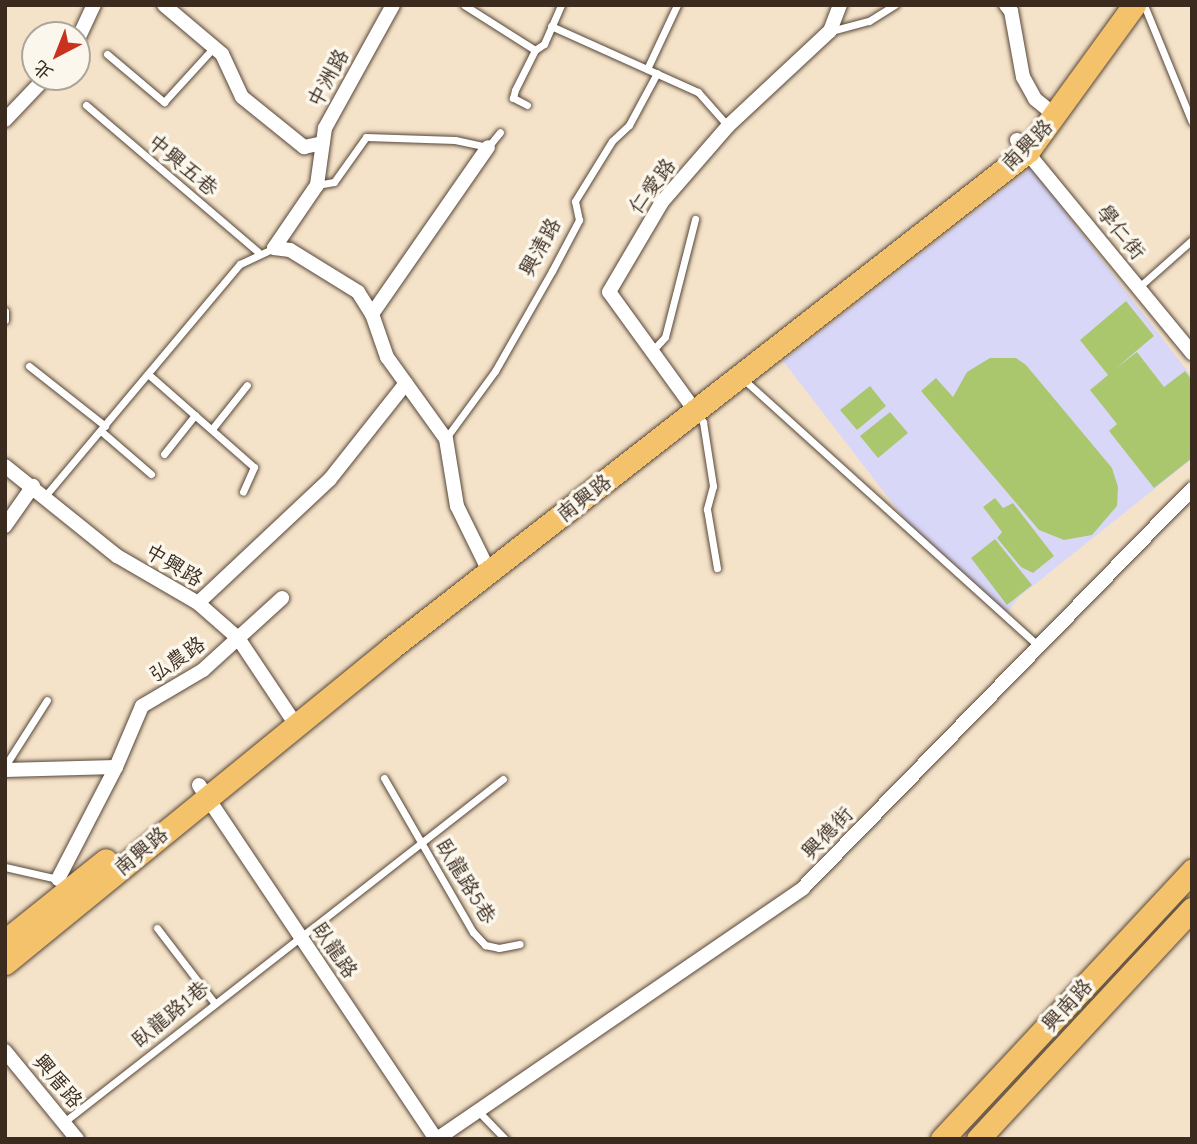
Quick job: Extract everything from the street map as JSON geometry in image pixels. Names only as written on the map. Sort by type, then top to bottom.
[{"type":"main road","name":"南興路","points":[[1051,112],[1118,5]]},
{"type":"main road","name":"南興路","points":[[5,941],[203,790],[1022,145],[1134,5]]},
{"type":"main road","name":"興南路","points":[[942,1139],[1192,871]]},
{"type":"main road","name":"南興路","points":[[5,963],[68,891]]},
{"type":"main road","name":"興南路","points":[[978,1139],[1192,909]]},
{"type":"street","points":[[86,21],[94,5]]},
{"type":"street","points":[[163,5],[215,46],[242,97],[304,147],[323,143]]},
{"type":"street","name":"中洲路","points":[[274,248],[317,185],[325,128],[393,5]]},
{"type":"street","name":"仁愛路","points":[[692,407],[609,292],[662,202],[728,126],[830,31],[840,5]]},
{"type":"street","points":[[1006,5],[1011,10],[1023,77],[1051,112]]},
{"type":"street","points":[[5,120],[33,91]]},
{"type":"street","name":"學仁街","points":[[1022,145],[1191,350]]},
{"type":"street","points":[[372,314],[488,148]]},
{"type":"street","points":[[274,248],[290,250],[358,292],[372,314],[387,357],[446,439],[457,506],[486,567]]},
{"type":"street","points":[[198,603],[330,479],[406,383]]},
{"type":"street","name":"中興路","points":[[5,466],[117,556],[198,603],[238,638],[292,719]]},
{"type":"street","points":[[5,526],[33,486]]},
{"type":"street","name":"興德街","points":[[437,1139],[803,888],[1192,489]]},
{"type":"street","name":"弘農路","points":[[68,891],[142,706],[173,691],[282,598]]},
{"type":"street","points":[[5,768],[117,767]]},
{"type":"street","name":"臥龍路","points":[[203,790],[437,1139]]},
{"type":"street","name":"興厝路","points":[[5,1051],[77,1139]]},
{"type":"lane","points":[[464,5],[535,50]]},
{"type":"lane","points":[[527,106],[513,98],[535,50],[544,44],[561,5]]},
{"type":"lane","points":[[647,69],[677,5]]},
{"type":"lane","points":[[830,31],[869,21],[895,5]]},
{"type":"lane","points":[[1144,5],[1192,122]]},
{"type":"lane","points":[[551,26],[698,92],[728,126]]},
{"type":"lane","points":[[107,54],[164,102],[215,46]]},
{"type":"lane","name":"興清路","points":[[446,439],[495,370],[579,220],[575,201],[612,141],[629,125],[657,74]]},
{"type":"lane","name":"中興五巷","points":[[86,105],[258,252]]},
{"type":"lane","points":[[317,185],[334,181],[366,137],[455,140],[488,148],[500,132]]},
{"type":"lane","points":[[651,352],[665,337],[695,219]]},
{"type":"lane","points":[[1139,287],[1192,240]]},
{"type":"lane","points":[[45,496],[240,264],[258,252],[274,248]]},
{"type":"lane","points":[[5,311],[5,320]]},
{"type":"lane","points":[[29,366],[151,474]]},
{"type":"lane","points":[[736,372],[1038,645]]},
{"type":"lane","points":[[148,374],[254,467],[243,492]]},
{"type":"lane","points":[[212,429],[247,385]]},
{"type":"lane","points":[[692,407],[703,422],[713,486],[707,509],[717,568]]},
{"type":"lane","points":[[164,454],[195,415]]},
{"type":"lane","points":[[5,768],[47,700]]},
{"type":"lane","name":"臥龍路5巷","points":[[384,778],[485,945],[499,948],[520,944]]},
{"type":"lane","name":"臥龍路5巷","points":[[299,934],[503,779]]},
{"type":"lane","points":[[5,867],[68,891]]},
{"type":"lane","points":[[157,928],[213,1002]]},
{"type":"lane","name":"臥龍路1巷","points":[[64,1122],[299,934]]},
{"type":"lane","points":[[477,1110],[505,1139]]},
{"type":"shaded area","points":[[1031,168],[1192,377],[1192,459],[1019,597],[1007,613],[907,522],[783,361]]},
{"type":"green space","points":[[1126,301],[1154,336],[1115,369],[1137,352],[1164,387],[1185,371],[1192,380],[1192,458],[1154,488],[1109,431],[1117,424],[1090,390],[1108,375],[1080,340]]},
{"type":"green space","points":[[990,358],[1016,358],[1026,365],[1112,468],[1118,487],[1117,506],[1092,535],[1064,540],[1039,530],[921,391],[936,378],[953,397],[967,372]]},
{"type":"green space","points":[[870,386],[886,406],[857,430],[840,410]]},
{"type":"green space","points":[[890,412],[908,433],[878,458],[860,436]]},
{"type":"green space","points":[[995,498],[1003,508],[1013,503],[1054,556],[1033,573],[1021,567],[997,538],[1002,532],[983,507]]},
{"type":"green space","points":[[995,539],[1032,585],[1007,605],[971,558]]}]
